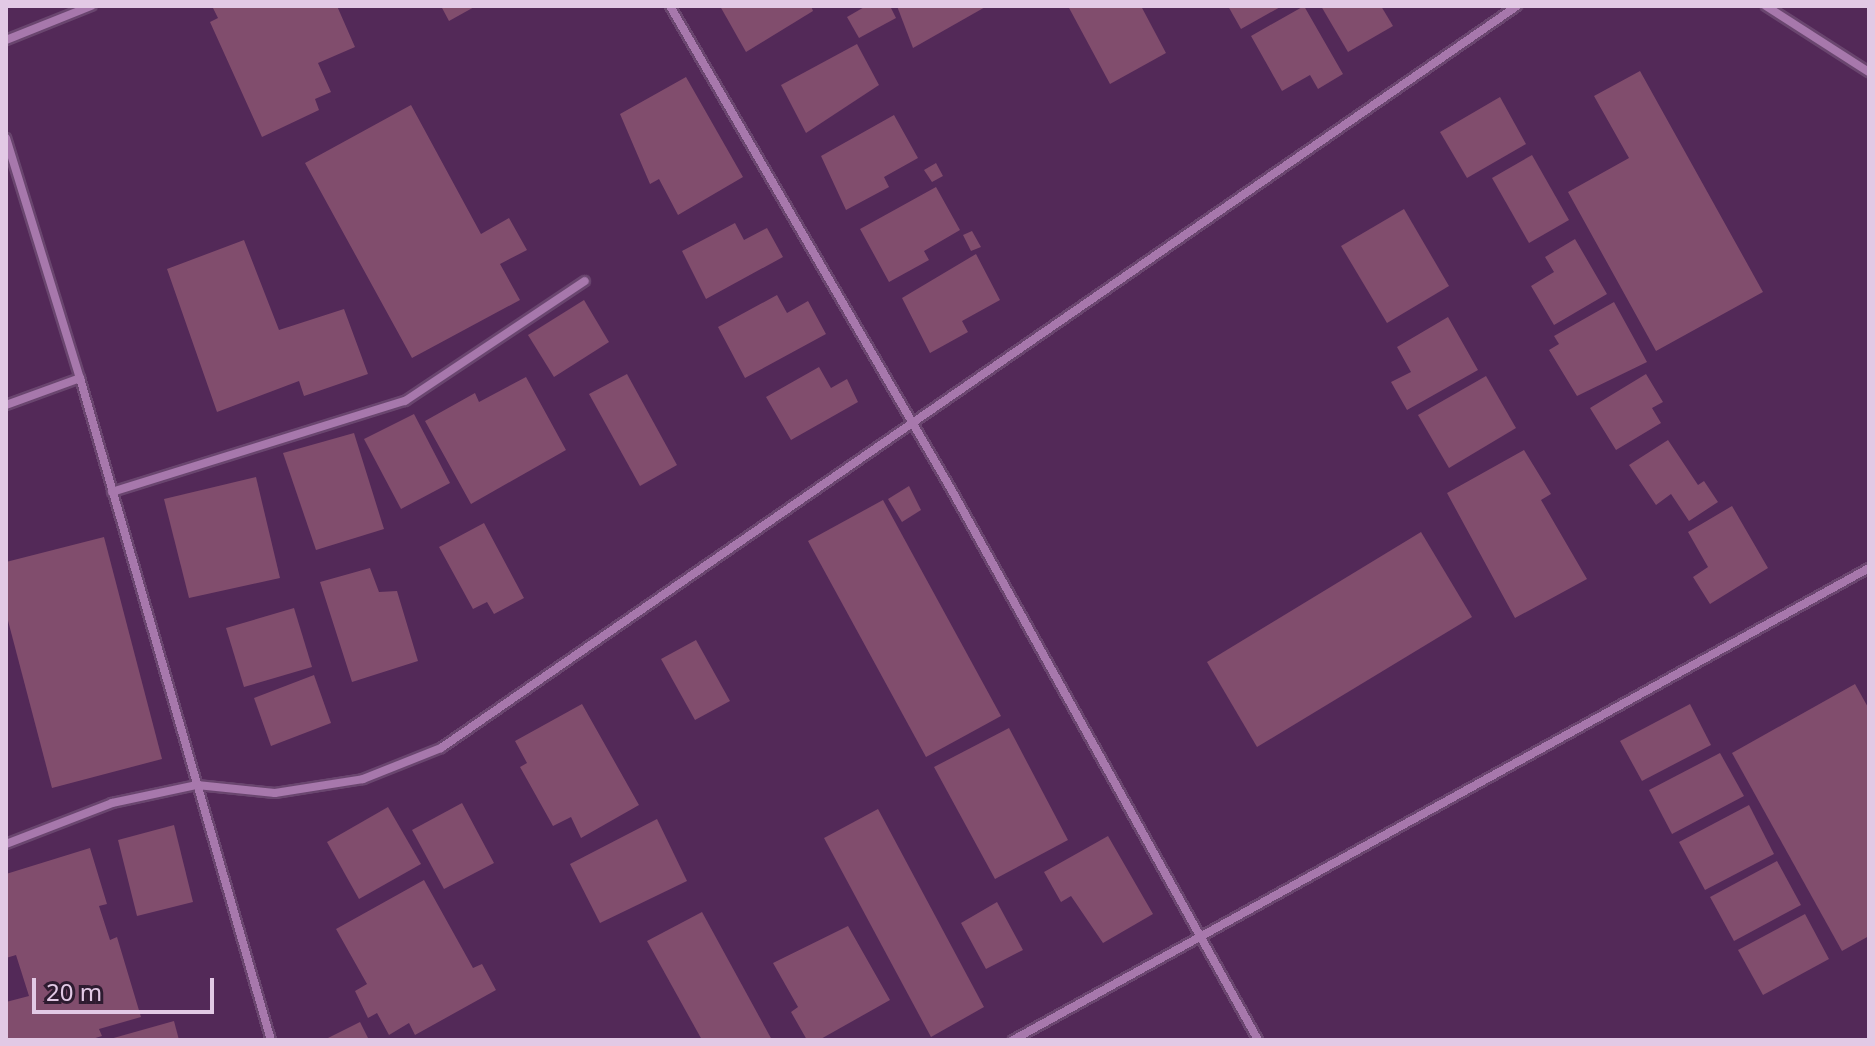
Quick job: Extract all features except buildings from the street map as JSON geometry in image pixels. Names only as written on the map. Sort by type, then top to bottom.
[{"type":"street","points":[[6,40],[91,6]]},
{"type":"street","points":[[670,6],[911,422],[1258,1040]]},
{"type":"street","points":[[6,844],[112,803],[197,785],[275,793],[363,779],[441,748],[1517,6]]},
{"type":"street","points":[[1766,6],[1869,72]]},
{"type":"street","points":[[6,138],[80,378],[271,1040]]},
{"type":"street","points":[[112,492],[405,401],[585,281]]},
{"type":"street","points":[[6,405],[80,378]]},
{"type":"street","points":[[1013,1040],[1869,568]]}]
